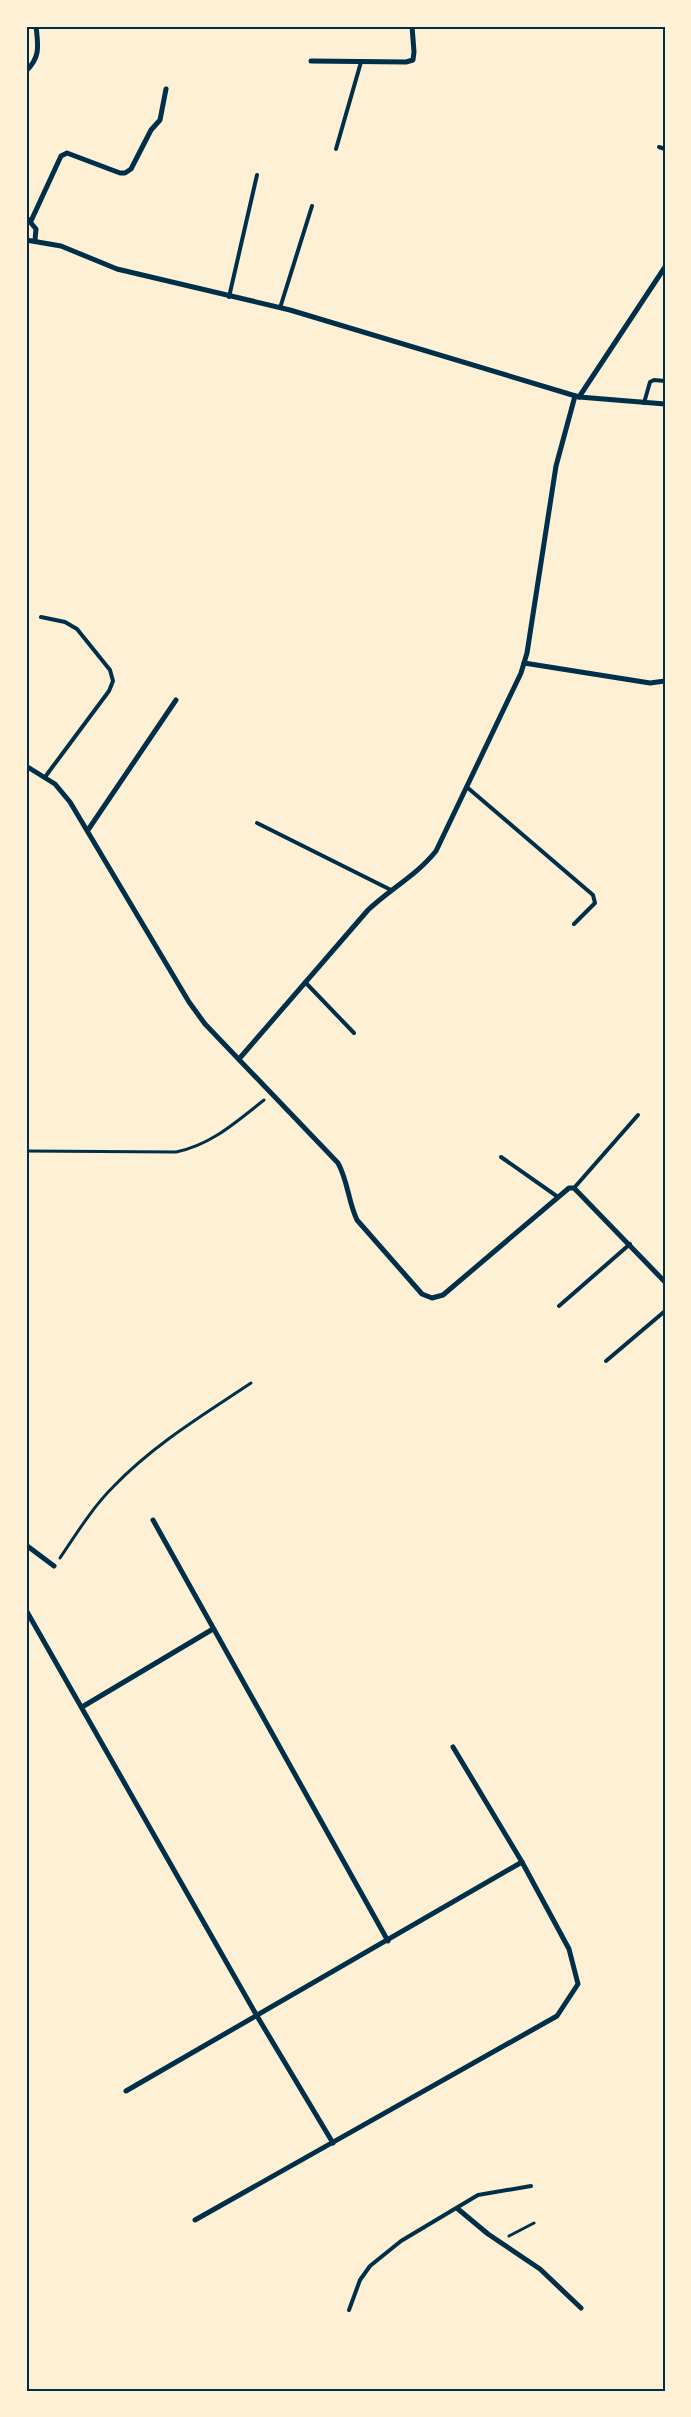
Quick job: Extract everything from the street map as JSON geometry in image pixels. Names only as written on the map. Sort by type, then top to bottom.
[{"type":"street","points":[[26,71],[35,62],[38,49],[36,26]]},
{"type":"street","points":[[311,61],[406,62],[412,60],[414,52],[412,26]]},
{"type":"street","points":[[35,240],[36,229],[29,219],[61,156],[67,153],[120,173],[125,173],[131,169],[151,130],[160,120],[166,89]]},
{"type":"street","points":[[26,240],[35,240],[61,246],[117,269],[280,308],[577,397],[665,404]]},
{"type":"street","points":[[239,1059],[368,910],[391,890],[422,868],[436,851],[468,788],[524,663],[556,466],[577,397],[665,268]]},
{"type":"street","points":[[524,663],[626,677],[650,683],[665,681]]},
{"type":"street","points":[[88,830],[176,700]]},
{"type":"street","points":[[26,766],[55,784],[70,802],[189,1002],[205,1024],[338,1162],[345,1175],[351,1207],[357,1220],[422,1294],[432,1298],[443,1295],[565,1190],[574,1188],[665,1282]]},
{"type":"street","points":[[153,1520],[388,1940]]},
{"type":"street","points":[[27,1547],[54,1566]]},
{"type":"street","points":[[26,1610],[257,2016],[333,2143]]},
{"type":"street","points":[[82,1707],[213,1629]]},
{"type":"street","points":[[195,2220],[557,2016],[578,1984],[569,1949],[522,1862],[453,1747]]},
{"type":"street","points":[[126,2091],[522,1862]]},
{"type":"street","points":[[458,2209],[499,2242],[540,2269],[581,2308]]},
{"type":"lane","points":[[336,149],[361,62]]},
{"type":"lane","points":[[660,147],[665,149]]},
{"type":"lane","points":[[229,297],[257,175]]},
{"type":"lane","points":[[280,308],[312,206]]},
{"type":"lane","points":[[644,403],[650,382],[654,380],[665,381]]},
{"type":"lane","points":[[41,617],[65,622],[77,629],[110,670],[113,681],[109,691],[45,777]]},
{"type":"lane","points":[[468,788],[593,895],[595,903],[574,924]]},
{"type":"lane","points":[[257,823],[391,890]]},
{"type":"lane","points":[[305,982],[354,1033]]},
{"type":"lane","points":[[574,1188],[638,1115]]},
{"type":"lane","points":[[501,1157],[558,1197]]},
{"type":"lane","points":[[559,1306],[630,1244]]},
{"type":"lane","points":[[606,1361],[665,1311]]},
{"type":"lane","points":[[349,2310],[360,2280],[379,2257],[401,2240],[458,2209],[478,2195],[531,2186]]},
{"type":"path","points":[[26,1151],[176,1152],[195,1148],[211,1141],[272,1094]]},
{"type":"path","points":[[54,1566],[90,1514],[112,1487],[156,1447],[251,1383]]},
{"type":"path","points":[[499,2242],[534,2223]]}]
